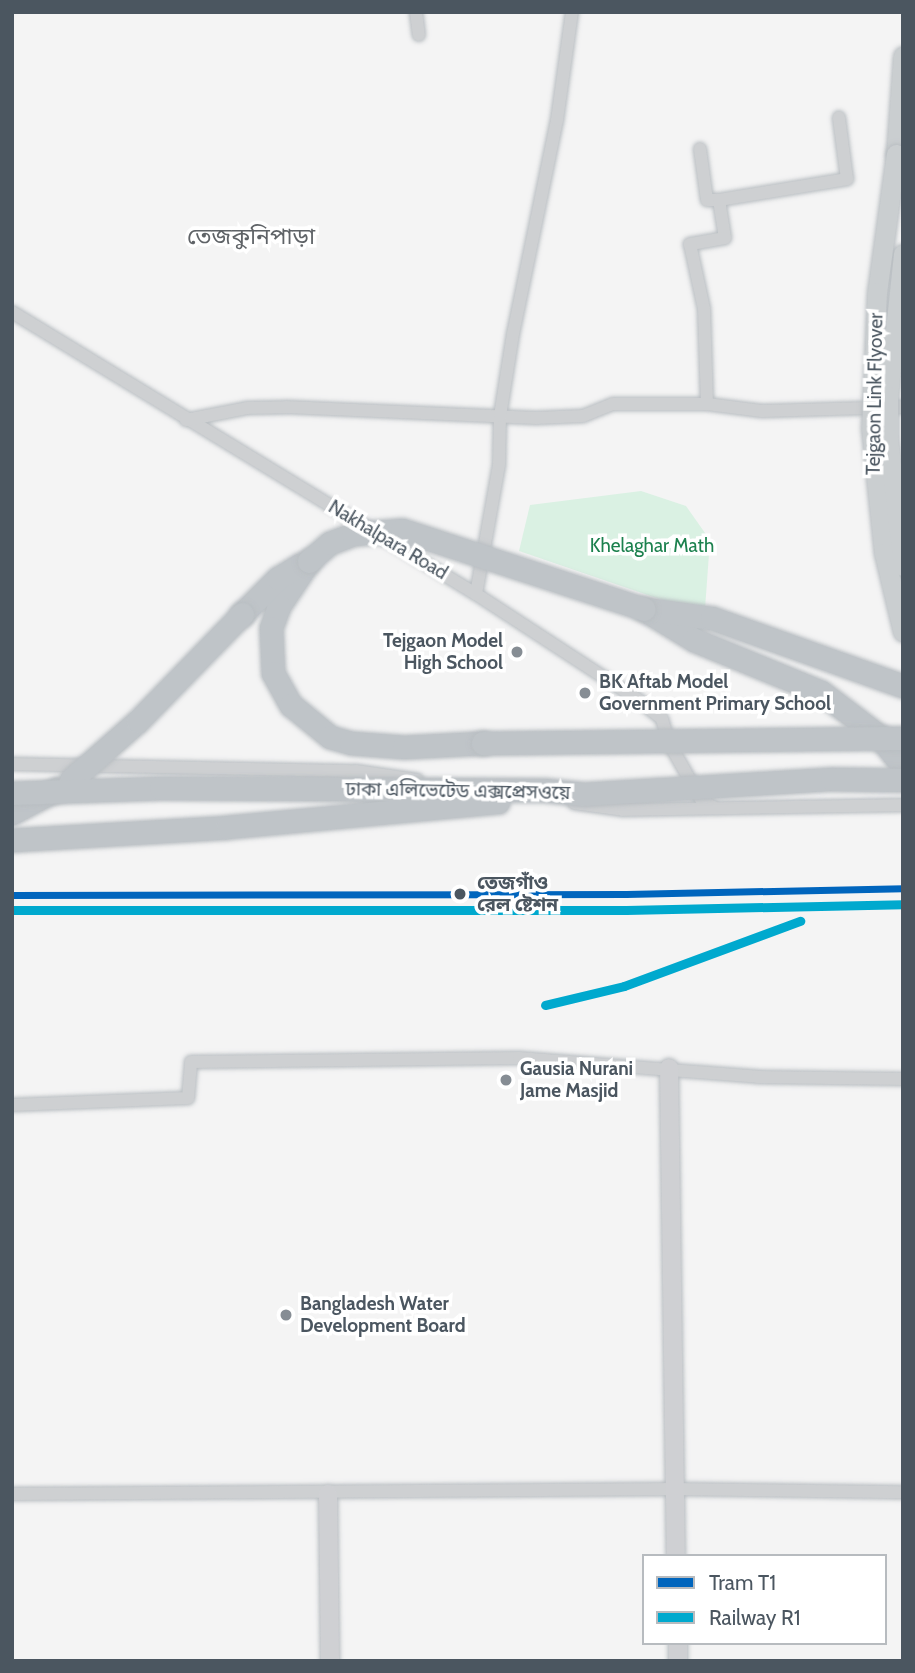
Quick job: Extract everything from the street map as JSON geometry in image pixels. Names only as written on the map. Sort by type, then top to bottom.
[{"type":"highway","points":[[12,813],[78,774],[138,721],[278,578],[309,561],[330,543],[353,534],[402,530],[643,609],[712,618],[903,687]]},
{"type":"highway","points":[[309,561],[279,606],[271,628],[273,673],[291,705],[330,737],[351,743],[404,747],[680,737],[903,738]]},
{"type":"highway","points":[[643,609],[694,640],[821,692],[880,736],[903,767]]},
{"type":"highway","name":"ঢাকা এলিভেটেড এক্সপ্রেসওয়ে","points":[[12,793],[161,788],[544,790],[584,794],[832,779],[903,780]]},
{"type":"highway","points":[[12,840],[228,827],[584,794]]},
{"type":"main road","name":"Tejgaon Link Flyover","points":[[903,56],[897,154],[877,292],[871,428],[884,553],[903,632]]},
{"type":"main road","name":"Tejgaon Link Flyover","points":[[903,254],[888,396],[888,438],[903,566]]},
{"type":"street","points":[[416,12],[419,35]]},
{"type":"street","points":[[475,594],[499,465],[500,416],[557,120],[572,12]]},
{"type":"street","points":[[700,149],[707,200],[847,179],[839,118]]},
{"type":"street","points":[[708,404],[704,309],[690,244],[725,238],[719,200]]},
{"type":"street","name":"Nakhalpara Road","points":[[12,312],[475,594],[662,719],[669,743],[702,801],[721,811]]},
{"type":"street","points":[[186,420],[247,408],[286,407],[500,416],[583,416],[613,404],[708,404],[762,411],[880,411],[903,407]]},
{"type":"street","points":[[880,411],[890,521],[903,598]]},
{"type":"street","points":[[12,764],[356,771],[623,810],[721,811],[903,805]]},
{"type":"street","points":[[12,1105],[188,1098],[191,1062],[519,1059],[669,1068],[758,1077],[903,1079]]},
{"type":"street","points":[[669,1068],[676,1554]]},
{"type":"street","points":[[12,1494],[328,1494],[674,1489],[903,1492]]},
{"type":"street","points":[[328,1494],[331,1661]]},
{"type":"green space","name":"Khelaghar Math","points":[[641,491],[686,506],[710,540],[705,609],[665,601],[519,551],[530,505]]},
{"type":"tram line","name":"T1","points":[[12,895],[626,894],[903,888]]},
{"type":"rail line","name":"R1","points":[[12,910],[626,910],[903,904]]},
{"type":"rail line","name":"R1","points":[[545,1005],[624,986],[800,921]]},
{"type":"place","name":"Tejgaon Model High School","points":[[517,652]]},
{"type":"place","name":"BK Aftab Model Government Primary School","points":[[585,693]]},
{"type":"place","name":"তেজগাঁও রেল ষ্টেশন","points":[[460,894]]},
{"type":"place","name":"Gausia Nurani Jame Masjid","points":[[506,1080]]},
{"type":"place","name":"Bangladesh Water Development Board","points":[[286,1315]]},
{"type":"district","name":"তেজকুনিপাড়া","points":[[251,236]]}]
